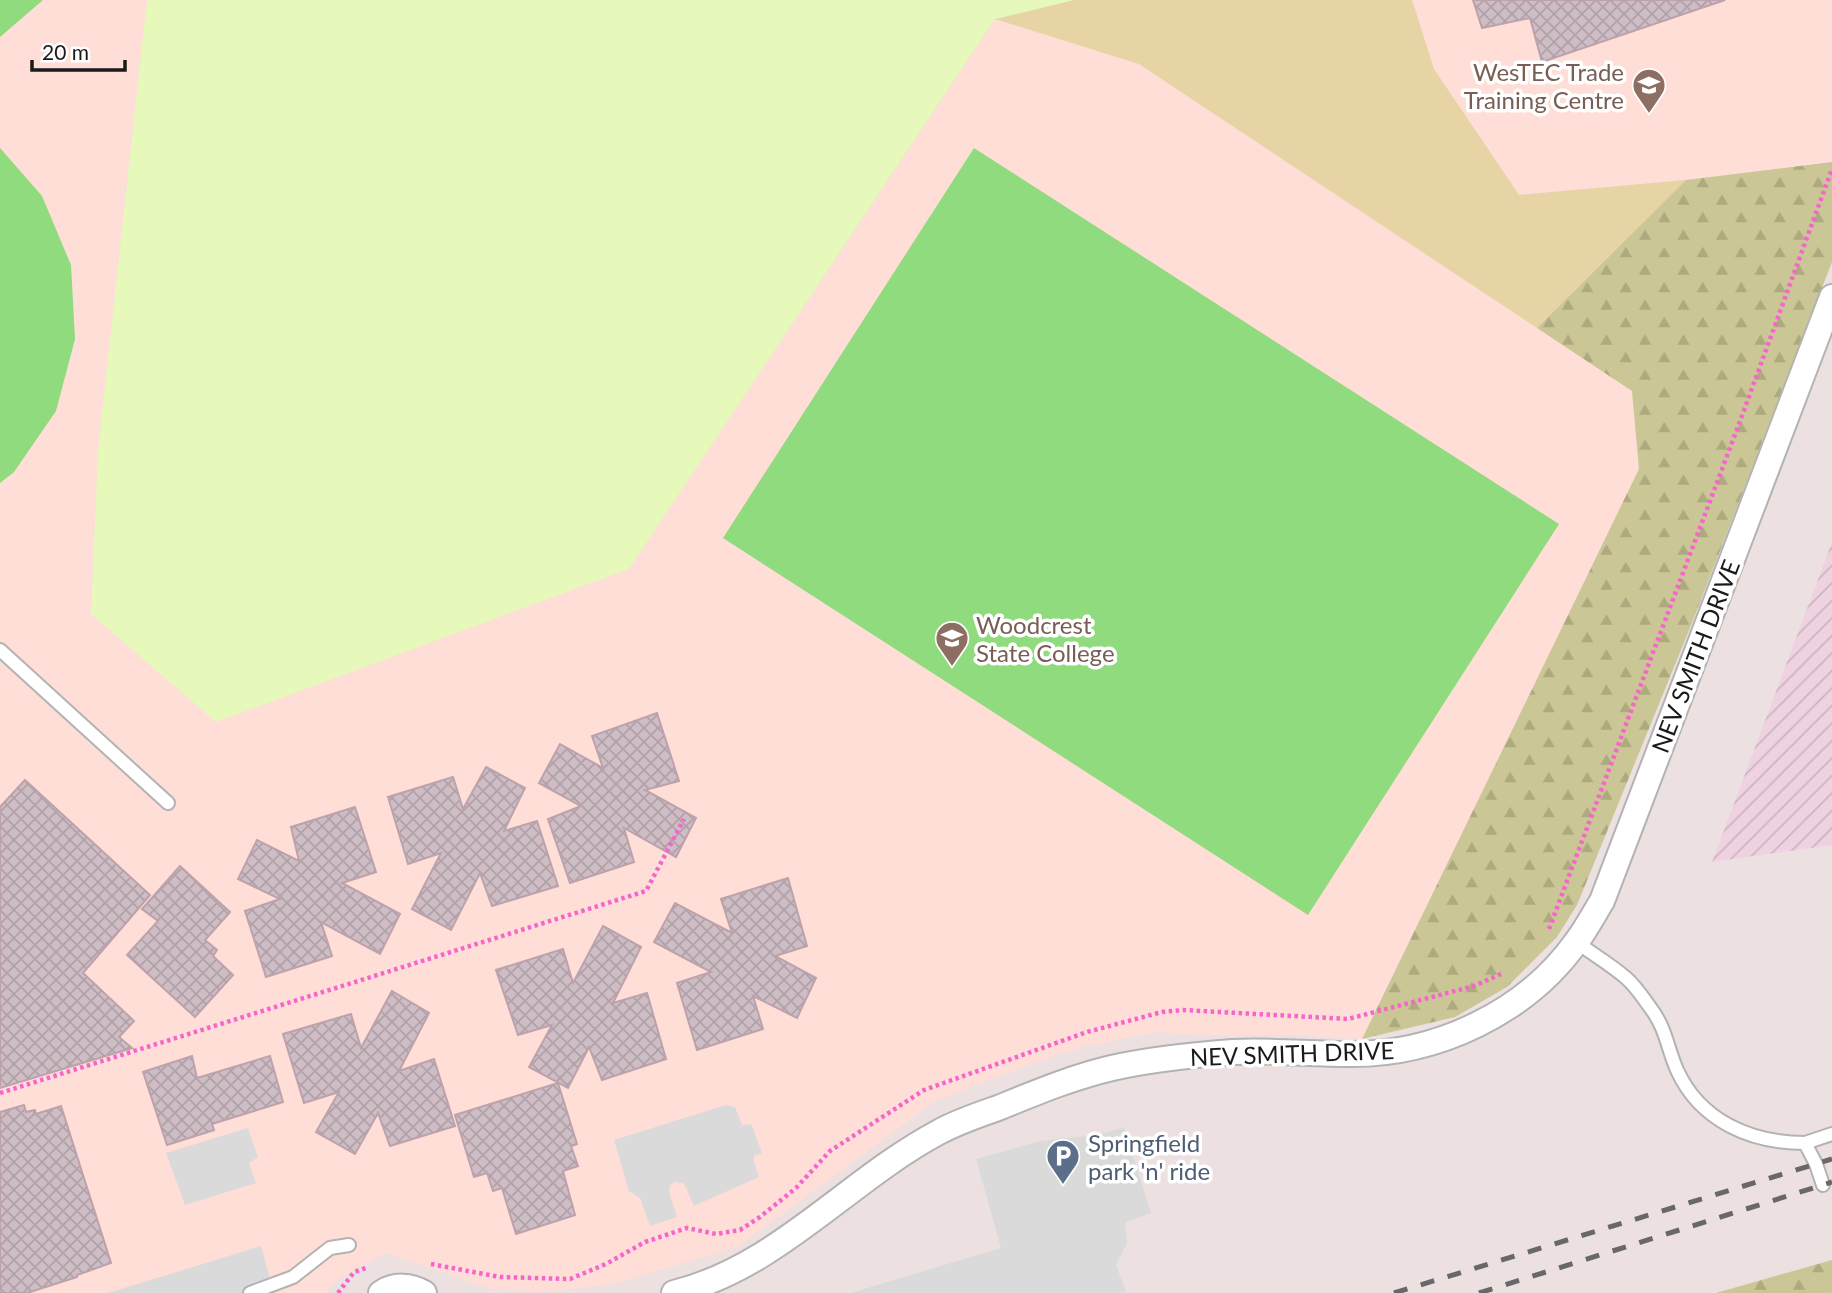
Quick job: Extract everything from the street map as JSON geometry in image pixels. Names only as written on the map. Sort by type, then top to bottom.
[{"type":"street","name":"NEV SMITH DRIVE","points":[[674,1293],[690,1289],[742,1266],[789,1239],[862,1183],[939,1132],[1068,1081],[1112,1068],[1234,1052],[1350,1054],[1401,1051],[1452,1036],[1501,1012],[1542,979],[1577,942],[1602,901],[1832,297]]},
{"type":"street","points":[[381,1293],[402,1286],[424,1293]]},
{"type":"lane","points":[[0,650],[168,803]]},
{"type":"lane","points":[[1577,942],[1627,978],[1654,1012],[1666,1034],[1676,1070],[1697,1104],[1724,1124],[1782,1143],[1805,1143],[1832,1134]]},
{"type":"lane","points":[[1805,1143],[1823,1185]]},
{"type":"lane","points":[[250,1293],[293,1277],[330,1248],[349,1245]]},
{"type":"path","points":[[1546,936],[1832,169]]},
{"type":"path","points":[[0,1093],[646,891],[684,819]]},
{"type":"path","points":[[428,1263],[500,1277],[570,1279],[606,1264],[645,1242],[687,1228],[716,1234],[740,1230],[796,1188],[830,1151],[924,1090],[1087,1032],[1162,1012],[1184,1010],[1348,1019],[1474,986],[1507,971]]},
{"type":"path","points":[[338,1293],[355,1272],[377,1264]]},
{"type":"shaded area","name":"Woodcrest State College","points":[[0,0],[147,0],[98,450],[91,614],[629,569],[995,19],[1139,64],[1632,391],[1639,469],[1362,1039],[1158,1032],[1086,1046],[1048,1058],[937,1100],[739,1246],[618,1283],[549,1292],[491,1289],[385,1253],[337,1280],[327,1293],[0,1293]]},
{"type":"shaded area","points":[[1074,0],[1412,0],[1434,69],[1519,195],[1686,180],[1537,328],[1139,64],[995,19]]},
{"type":"shaded area","name":"WesTEC Trade Training Centre","points":[[1412,0],[1832,0],[1832,162],[1686,180],[1519,195],[1434,69]]},
{"type":"shaded area","points":[[1832,542],[1832,845],[1712,862]]},
{"type":"shaded area","points":[[726,1105],[735,1107],[742,1125],[751,1124],[762,1153],[755,1155],[753,1159],[759,1177],[694,1206],[684,1183],[674,1182],[669,1192],[677,1217],[650,1226],[640,1198],[629,1191],[614,1140]]},
{"type":"shaded area","name":"Springfield park 'n' ride","points":[[1124,1127],[1151,1213],[1125,1223],[1127,1243],[1116,1265],[1126,1291],[851,1293],[1001,1248],[976,1159],[1040,1141],[1098,1135]]},
{"type":"shaded area","points":[[248,1128],[258,1157],[249,1163],[256,1183],[185,1205],[166,1153]]},
{"type":"shaded area","points":[[261,1246],[274,1293],[108,1293]]},
{"type":"green space","points":[[0,0],[43,0],[0,37]]},
{"type":"green space","points":[[147,0],[1074,0],[995,19],[629,569],[216,722],[91,614],[98,450]]},
{"type":"green space","points":[[0,148],[42,196],[71,265],[75,339],[56,411],[14,472],[0,483]]},
{"type":"green space","points":[[974,148],[1559,524],[1308,915],[723,538]]},
{"type":"green space","points":[[1832,162],[1832,262],[1692,623],[1577,905],[1557,937],[1507,987],[1455,1017],[1362,1039],[1639,469],[1632,391],[1537,328],[1686,180]]},
{"type":"green space","points":[[1832,1260],[1832,1293],[1716,1293]]},
{"type":"building","points":[[1473,0],[1725,0],[1542,62],[1530,18],[1482,28]]},
{"type":"building","points":[[657,713],[679,781],[645,790],[696,818],[676,857],[624,828],[634,862],[570,883],[548,819],[581,806],[539,783],[560,744],[603,768],[592,736]]},
{"type":"building","points":[[486,767],[525,788],[504,831],[537,821],[558,886],[492,906],[480,873],[451,930],[412,909],[441,853],[408,864],[388,797],[453,777],[463,809]]},
{"type":"building","points":[[25,780],[150,895],[83,973],[134,1021],[119,1037],[132,1048],[0,1088],[0,807]]},
{"type":"building","points":[[355,807],[376,872],[342,883],[400,914],[380,954],[321,922],[332,956],[266,977],[245,911],[280,899],[238,879],[257,840],[299,861],[291,827]]},
{"type":"building","points":[[180,866],[230,912],[205,940],[217,950],[213,956],[233,975],[195,1017],[127,955],[158,921],[142,909]]},
{"type":"building","points":[[788,878],[807,946],[775,956],[816,978],[797,1018],[753,996],[763,1029],[697,1050],[677,983],[711,972],[654,942],[675,903],[732,933],[721,899]]},
{"type":"building","points":[[603,926],[641,947],[613,1003],[647,993],[666,1059],[602,1080],[589,1047],[568,1088],[529,1067],[552,1025],[518,1035],[496,970],[563,949],[573,983]]},
{"type":"building","points":[[392,991],[429,1013],[399,1071],[434,1059],[455,1126],[390,1146],[378,1113],[355,1154],[316,1132],[339,1092],[304,1103],[283,1034],[351,1014],[361,1048]]},
{"type":"building","points":[[192,1056],[197,1078],[270,1056],[283,1102],[212,1124],[214,1130],[167,1145],[143,1072]]},
{"type":"building","points":[[558,1083],[577,1144],[571,1146],[578,1166],[563,1171],[575,1215],[516,1234],[502,1188],[493,1191],[487,1173],[474,1177],[455,1115]]},
{"type":"building","points":[[24,1105],[26,1112],[35,1110],[36,1114],[61,1106],[111,1263],[27,1293],[0,1293],[0,1112]]},
{"type":"railway","points":[[1394,1293],[1832,1159]]},
{"type":"railway","points":[[1479,1293],[1832,1182]]},
{"type":"place","name":"WesTEC Trade Training Centre","points":[[1649,115]]},
{"type":"place","name":"Woodcrest State College","points":[[952,668]]},
{"type":"place","name":"Springfield park 'n' ride","points":[[1063,1186]]}]
